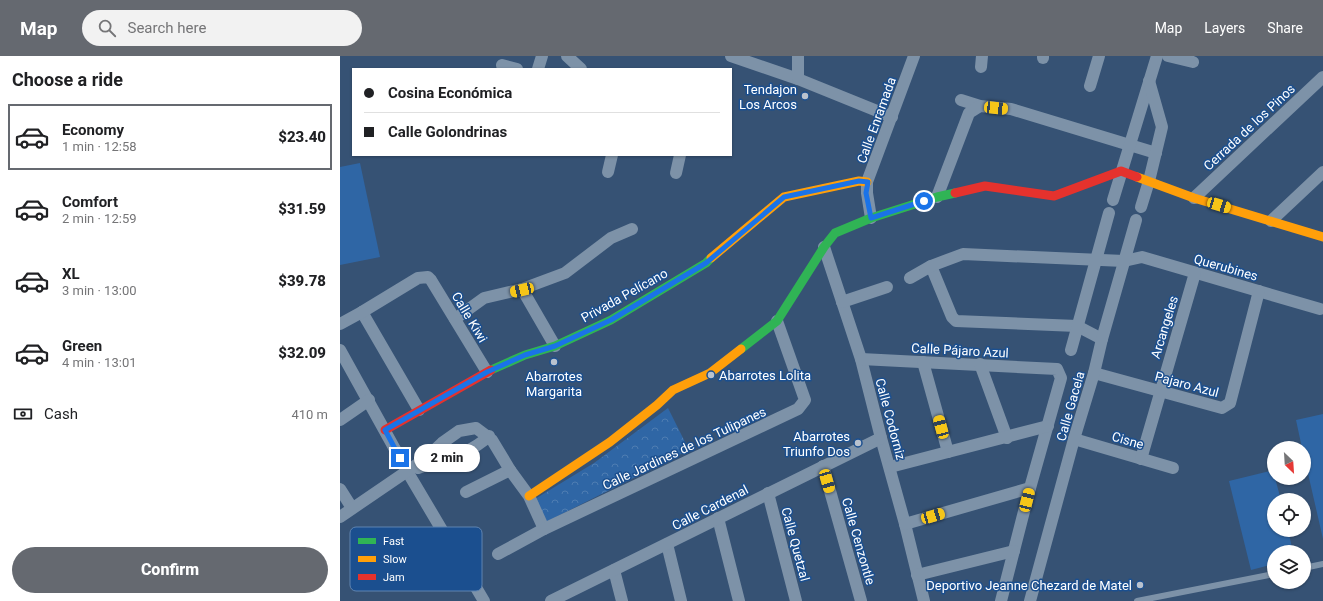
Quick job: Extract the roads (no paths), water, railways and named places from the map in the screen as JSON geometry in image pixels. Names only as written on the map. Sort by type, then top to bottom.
[{"type":"street","points":[[538,68],[542,56]]},
{"type":"street","points":[[568,56],[580,68]]},
{"type":"street","points":[[731,56],[798,79],[892,117]]},
{"type":"street","points":[[798,56],[798,79]]},
{"type":"street","name":"Calle Enramada","points":[[871,218],[866,193],[868,182],[914,56]]},
{"type":"street","points":[[1090,86],[1099,56]]},
{"type":"street","points":[[1113,200],[1157,56]]},
{"type":"street","points":[[1168,56],[1193,62]]},
{"type":"street","points":[[503,68],[502,65],[513,68]]},
{"type":"street","name":"Cerrada de los Pinos","points":[[1194,198],[1323,77]]},
{"type":"street","points":[[1141,207],[1162,127],[1149,81]]},
{"type":"street","points":[[962,100],[980,106],[1011,109],[1156,153]]},
{"type":"street","points":[[937,197],[969,113],[980,106]]},
{"type":"street","points":[[608,172],[612,156]]},
{"type":"street","points":[[676,173],[680,156]]},
{"type":"street","points":[[529,496],[610,442],[657,405],[673,390],[710,373],[778,321],[824,247],[835,233],[871,218],[937,197],[985,186],[1054,196],[1122,171],[1194,198],[1323,237]]},
{"type":"street","points":[[1271,221],[1323,172]]},
{"type":"street","name":"Privada Pelícano","points":[[385,430],[487,372],[525,355],[555,346],[611,320],[706,263],[784,197],[859,181],[868,182]]},
{"type":"street","points":[[1071,350],[1109,213]]},
{"type":"street","name":"Calle Gacela","points":[[1030,601],[1136,220]]},
{"type":"street","points":[[455,319],[484,298],[522,290],[565,273],[611,238],[632,229]]},
{"type":"street","name":"Calle Codorniz","points":[[824,247],[861,359],[924,601]]},
{"type":"street","name":"Querubines","points":[[910,278],[931,266],[963,254],[1124,261],[1142,258],[1320,309]]},
{"type":"street","points":[[931,266],[952,317],[956,321],[1077,326],[1102,339]]},
{"type":"street","name":"Arcangeles","points":[[1141,458],[1195,273]]},
{"type":"street","name":"Calle Kiwi","points":[[362,312],[418,278],[428,277],[487,372]]},
{"type":"street","points":[[842,302],[887,287]]},
{"type":"street","points":[[522,290],[555,346]]},
{"type":"street","name":"Pajaro Azul","points":[[1094,373],[1222,408],[1230,403],[1259,291]]},
{"type":"street","points":[[340,324],[362,312],[419,410]]},
{"type":"street","name":"Calle Jardines de los Tulipanes","points":[[498,554],[544,529],[798,410],[805,400],[778,321]]},
{"type":"street","points":[[340,350],[407,471],[440,527]]},
{"type":"street","name":"Calle Pájaro Azul","points":[[861,359],[1057,369]]},
{"type":"street","points":[[923,362],[948,452]]},
{"type":"street","points":[[980,364],[1007,438]]},
{"type":"street","name":"Calle Gacela","points":[[1001,601],[1030,488],[1062,378],[1057,369]]},
{"type":"street","points":[[340,420],[369,400]]},
{"type":"street","points":[[890,467],[1007,438],[1048,426]]},
{"type":"street","points":[[340,517],[425,459],[442,443],[458,431],[476,428],[489,436],[510,470],[529,496],[544,529]]},
{"type":"street","points":[[407,471],[466,452],[480,444],[489,436]]},
{"type":"street","name":"Calle Cardenal","points":[[558,599],[881,438]]},
{"type":"street","name":"Cisne","points":[[1074,439],[1173,468]]},
{"type":"street","name":"Calle Cenzontle","points":[[823,466],[861,601]]},
{"type":"street","points":[[466,492],[510,470]]},
{"type":"street","points":[[905,524],[1030,488]]},
{"type":"street","points":[[340,489],[352,508]]},
{"type":"street","name":"Calle Quetzal","points":[[768,493],[796,601]]},
{"type":"street","points":[[718,518],[739,601]]},
{"type":"street","points":[[667,544],[681,601]]},
{"type":"street","points":[[917,575],[1014,551]]},
{"type":"street","points":[[614,570],[622,601]]},
{"type":"street","points":[[478,591],[484,601]]},
{"type":"lane","points":[[1311,567],[1323,564]]},
{"type":"lane","points":[[1137,601],[1267,575]]},
{"type":"place","name":"Tendajon Los Arcos","points":[[805,96]]},
{"type":"place","name":"Abarrotes Margarita","points":[[554,362]]},
{"type":"place","name":"Abarrotes Lolita","points":[[711,375]]},
{"type":"place","name":"Abarrotes Triunfo Dos","points":[[858,443]]},
{"type":"place","name":"Deportivo Jeanne Chezard de Matel","points":[[1140,585]]}]
